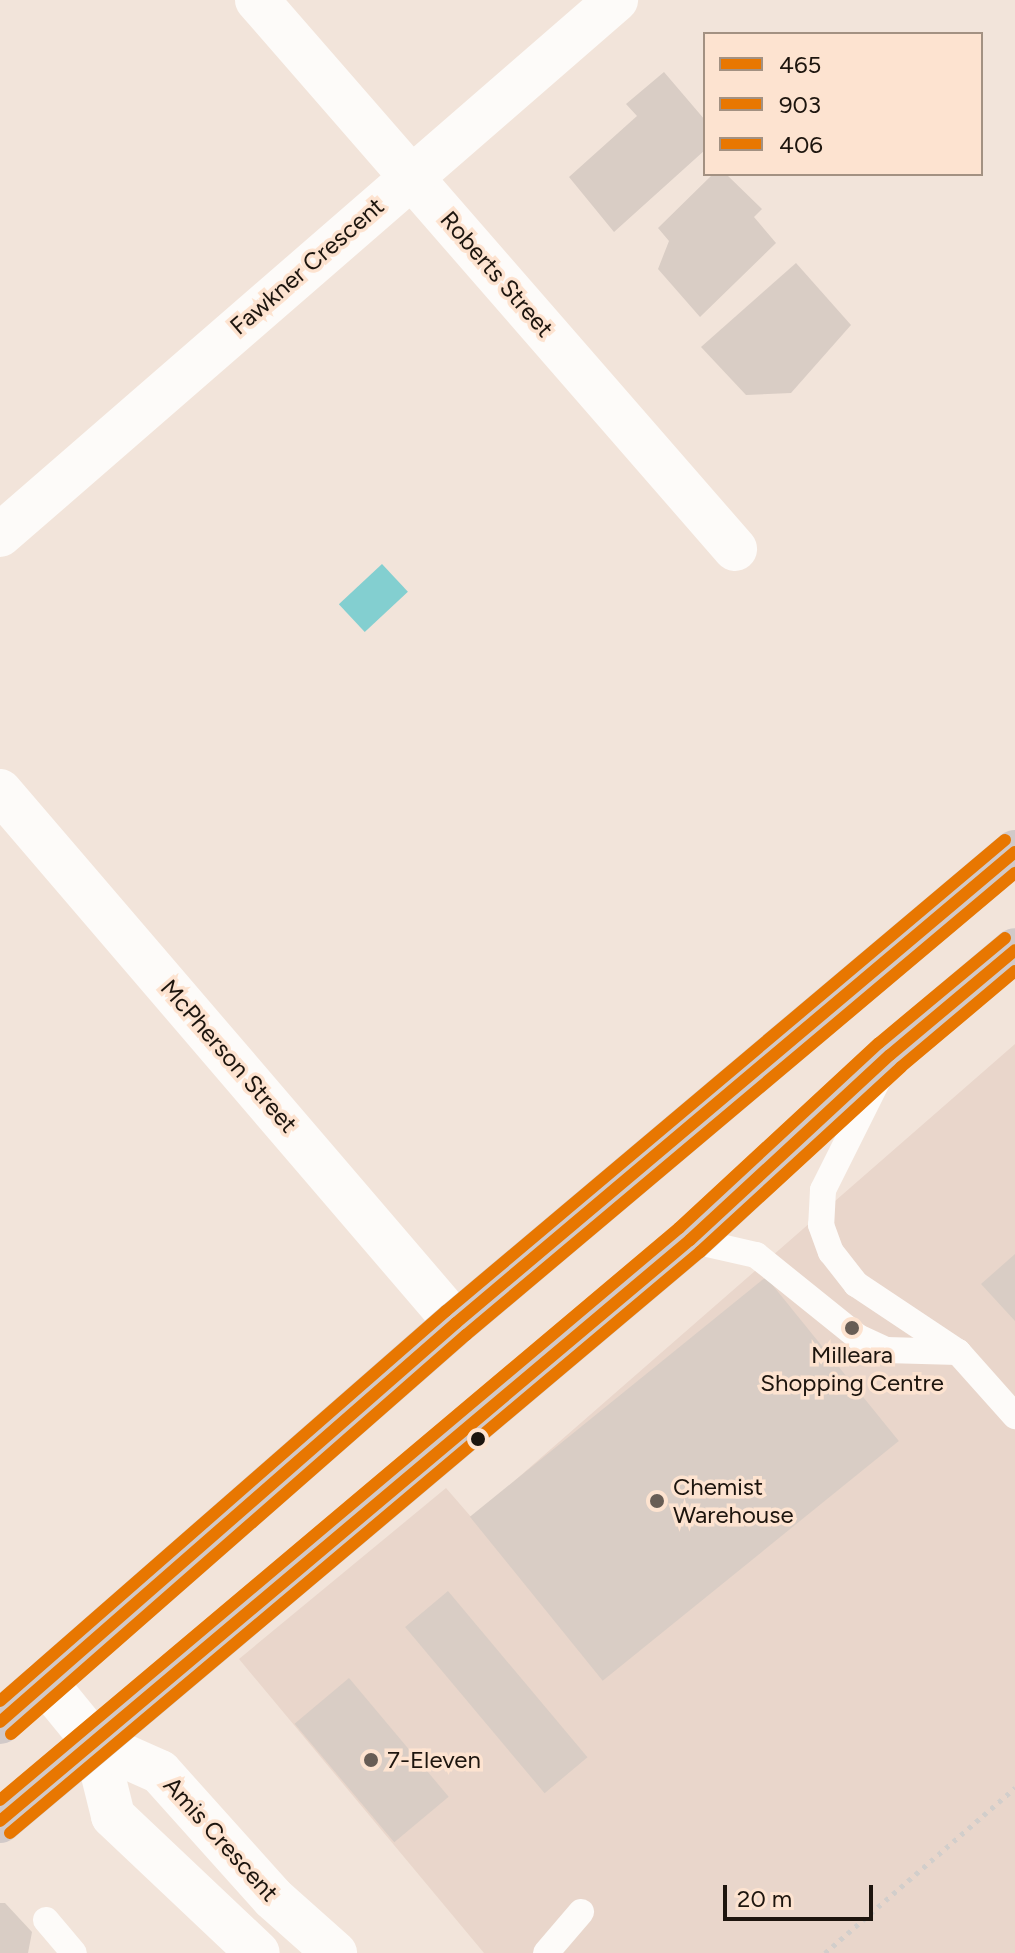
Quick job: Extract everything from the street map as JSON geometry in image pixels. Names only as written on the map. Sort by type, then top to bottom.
[{"type":"main road","points":[[0,1722],[456,1323],[1015,852]]},
{"type":"main road","points":[[0,1821],[690,1240],[890,1055],[1015,950]]},
{"type":"street","name":"Roberts Street","points":[[257,0],[735,549]]},
{"type":"street","name":"Fawkner Crescent","points":[[0,535],[616,0]]},
{"type":"street","name":"McPherson Street","points":[[0,791],[456,1323]]},
{"type":"street","name":"Amis Crescent","points":[[45,1682],[95,1743],[113,1816],[258,1953]]},
{"type":"street","name":"Amis Crescent","points":[[95,1743],[160,1772],[273,1898],[335,1953]]},
{"type":"lane","points":[[890,1055],[823,1190],[821,1225],[831,1252],[856,1284],[958,1352],[1015,1416]]},
{"type":"lane","points":[[690,1240],[756,1255],[858,1337],[886,1350],[958,1352]]},
{"type":"lane","points":[[546,1953],[581,1912]]},
{"type":"lane","points":[[46,1920],[74,1953]]},
{"type":"path","points":[[825,1953],[1015,1788]]},
{"type":"shaded area","name":"Milleara Shopping Centre","points":[[1015,1044],[1015,1953],[484,1953],[239,1659],[446,1488],[472,1518]]},
{"type":"water","points":[[382,564],[408,592],[365,632],[339,604]]},
{"type":"building","points":[[664,72],[703,118],[703,152],[614,232],[569,177],[637,116],[626,104]]},
{"type":"building","points":[[711,176],[728,176],[762,209],[754,217],[776,243],[700,317],[658,269],[669,241],[658,228]]},
{"type":"building","points":[[796,263],[851,325],[791,393],[746,395],[701,347]]},
{"type":"building","name":"Milleara Shopping Centre","points":[[1015,1254],[1015,1321],[981,1284]]},
{"type":"building","points":[[766,1277],[899,1441],[603,1681],[470,1517]]},
{"type":"building","points":[[448,1591],[587,1757],[545,1793],[405,1627]]},
{"type":"building","name":"7-Eleven","points":[[349,1678],[449,1797],[394,1842],[295,1724]]},
{"type":"building","points":[[0,1903],[5,1903],[32,1932],[28,1953],[0,1953]]},
{"type":"transit line","name":"406","points":[[0,1701],[446,1311],[1005,840]]},
{"type":"transit line","name":"465","points":[[0,1722],[456,1323],[1015,852]]},
{"type":"transit line","name":"903","points":[[11,1734],[466,1335],[1015,873]]},
{"type":"transit line","name":"406","points":[[0,1800],[679,1228],[879,1043],[1005,938]]},
{"type":"transit line","name":"465","points":[[0,1821],[690,1240],[890,1055],[1015,950]]},
{"type":"transit line","name":"903","points":[[10,1833],[700,1252],[901,1067],[1015,971]]},
{"type":"place","name":"Milleara Shopping Centre","points":[[852,1328]]},
{"type":"place","name":"Chemist Warehouse","points":[[657,1501]]},
{"type":"place","name":"7-Eleven","points":[[371,1760]]}]
